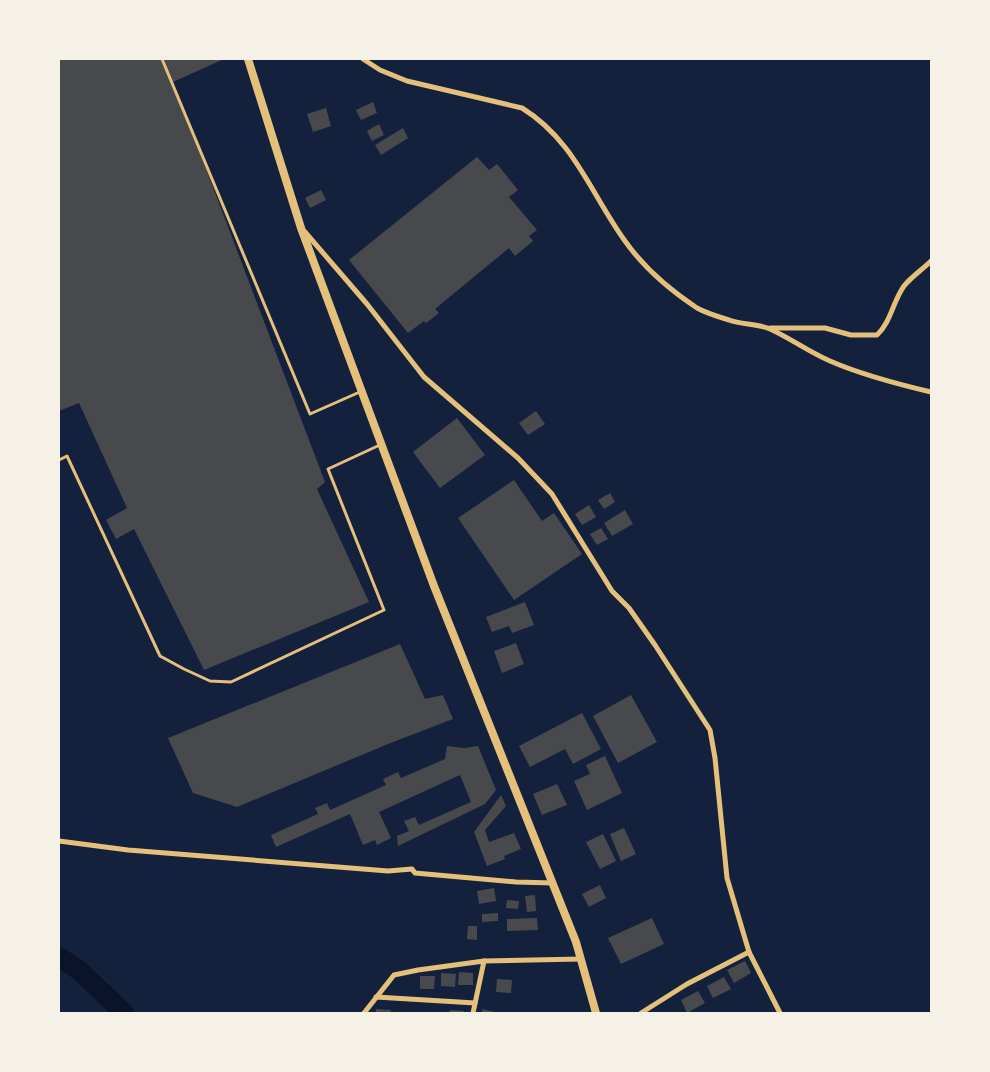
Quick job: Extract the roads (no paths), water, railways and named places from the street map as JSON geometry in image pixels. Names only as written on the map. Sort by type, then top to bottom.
[{"type":"street","points":[[248,59],[301,228],[434,586],[576,942],[596,1013]]},
{"type":"street","points":[[363,59],[380,70],[406,81],[522,108],[539,118],[561,140],[587,177],[625,241],[653,274],[699,309],[732,321],[755,323],[769,328],[829,360],[884,380],[931,392]]},
{"type":"street","points":[[301,228],[367,304],[424,377],[518,458],[552,494],[612,591],[629,608],[710,730],[715,758],[727,878],[749,952],[780,1013]]},
{"type":"street","points":[[769,328],[825,328],[851,335],[877,335],[884,328],[896,300],[905,285],[931,261]]},
{"type":"street","points":[[59,841],[138,850],[388,871],[412,869],[415,873],[516,882],[553,883]]},
{"type":"street","points":[[641,1013],[687,984],[749,952]]},
{"type":"street","points":[[364,1013],[394,975],[484,961],[581,959]]},
{"type":"street","points":[[472,1013],[484,961]]},
{"type":"street","points":[[376,997],[475,1004]]},
{"type":"lane","points":[[162,59],[310,414],[362,391]]},
{"type":"lane","points":[[59,460],[67,456],[160,656],[210,681],[231,682],[384,610],[328,469],[382,444]]},
{"type":"waterway","points":[[59,957],[80,971],[124,1013]]}]
